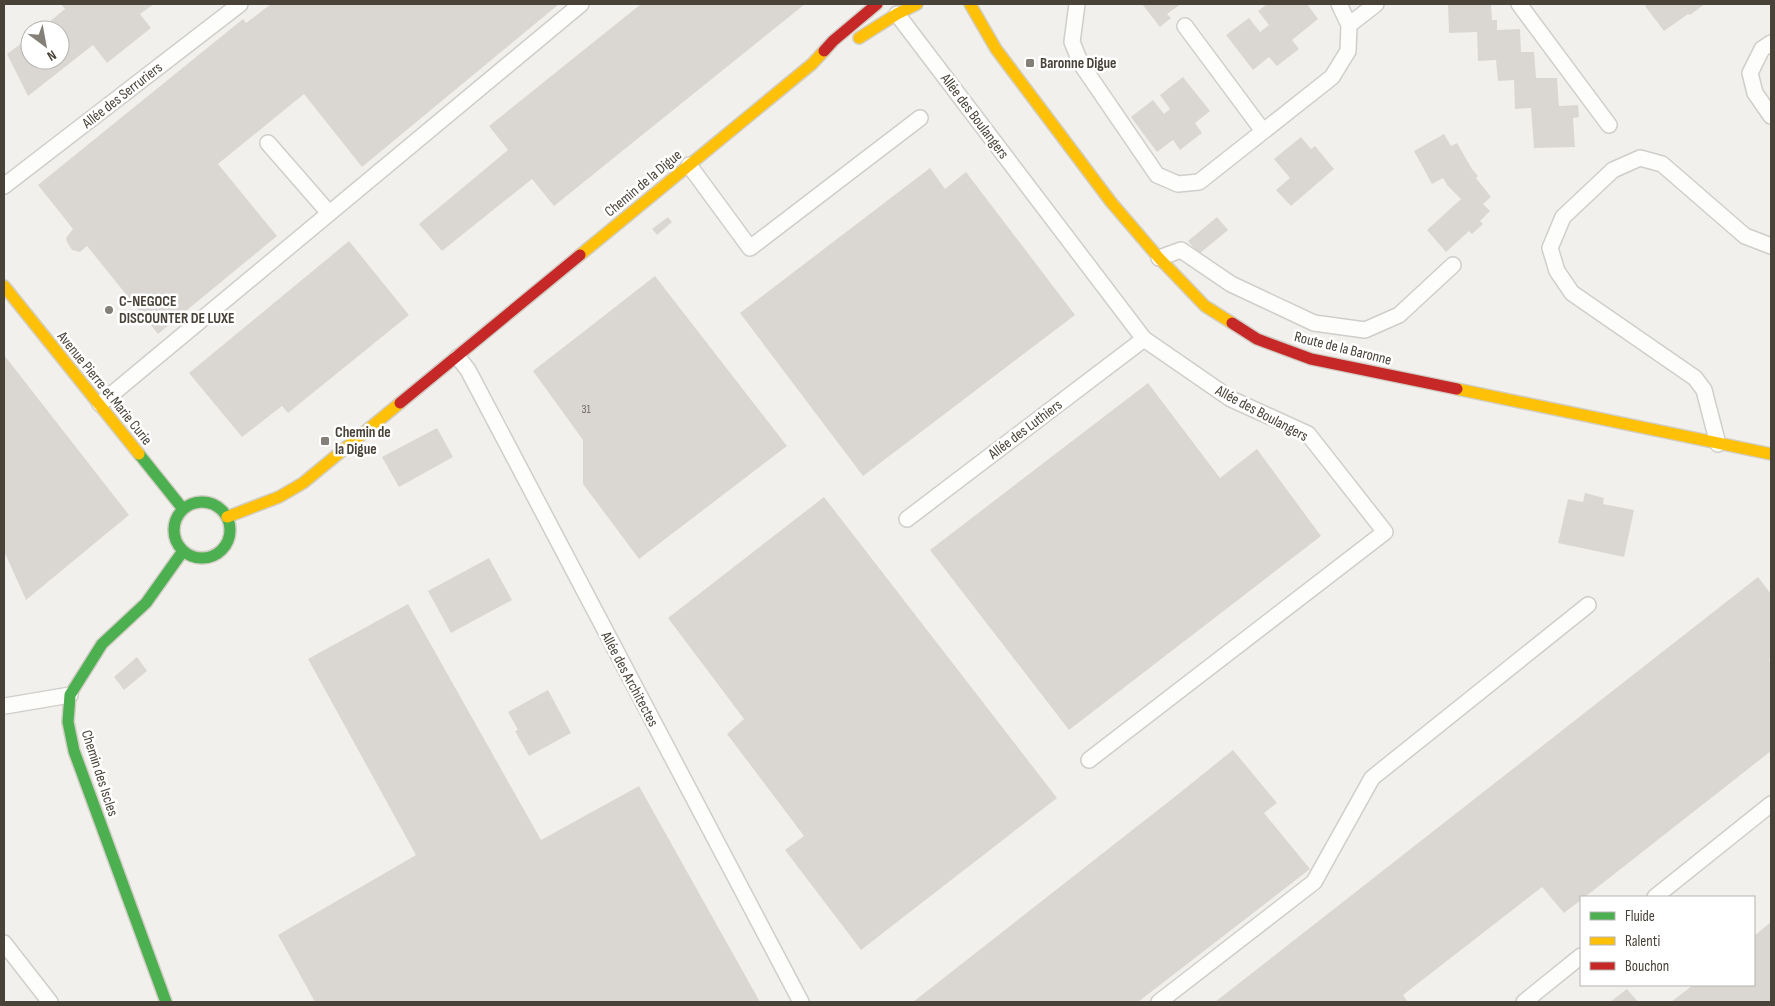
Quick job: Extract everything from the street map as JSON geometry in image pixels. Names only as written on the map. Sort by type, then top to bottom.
[{"type":"main road","name":"Chemin de la Digue","points":[[227,517],[279,497],[303,483],[812,64],[833,42],[877,4]]},
{"type":"main road","name":"Chemin de la Digue","points":[[812,64],[917,4]]},
{"type":"main road","name":"Route de la Baronne","points":[[970,4],[996,50],[1111,202],[1159,258],[1205,306],[1257,339],[1311,359],[1771,454]]},
{"type":"main road","name":"Avenue Pierre et Marie Curie","points":[[4,286],[183,509]]},
{"type":"main road","points":[[202,502],[212,504],[221,509],[227,517],[230,528],[228,539],[223,548],[214,555],[204,558],[193,556],[183,550],[176,541],[174,530],[176,518],[183,509],[192,504],[202,502]]},
{"type":"main road","name":"Chemin des Iscles","points":[[166,1002],[74,751],[68,722],[70,695],[85,669],[102,644],[146,603],[183,550]]},
{"type":"lane","name":"Allée des Serruriers","points":[[4,186],[240,4]]},
{"type":"lane","points":[[100,404],[581,4]]},
{"type":"lane","points":[[1077,4],[1072,42],[1081,64],[1157,174],[1178,184],[1199,182],[1332,77],[1348,51],[1349,25],[1339,4]]},
{"type":"lane","points":[[1349,25],[1376,4]]},
{"type":"lane","points":[[1519,4],[1609,124]]},
{"type":"lane","name":"Allée des Boulangers","points":[[897,14],[1144,339],[1231,399],[1308,434],[1385,532],[1089,760]]},
{"type":"lane","points":[[1185,26],[1263,130]]},
{"type":"lane","points":[[1771,43],[1762,49],[1750,73],[1755,93],[1771,116]]},
{"type":"lane","points":[[688,165],[750,248],[920,118]]},
{"type":"lane","points":[[268,143],[329,213]]},
{"type":"lane","points":[[1718,444],[1704,390],[1695,378],[1572,293],[1557,271],[1550,248],[1563,217],[1613,170],[1640,158],[1662,164],[1745,236],[1769,247],[1771,246]]},
{"type":"lane","points":[[1159,258],[1181,250],[1231,284],[1314,323],[1365,330],[1399,315],[1453,265]]},
{"type":"lane","name":"Allée des Luthiers","points":[[906,519],[1144,339]]},
{"type":"lane","name":"Allée des Architectes","points":[[458,356],[468,370],[801,1002]]},
{"type":"lane","points":[[1159,1002],[1314,882],[1372,778],[1588,605]]},
{"type":"lane","points":[[5,706],[70,695]]},
{"type":"lane","points":[[1656,896],[1771,804]]},
{"type":"lane","points":[[4,943],[50,1002]]},
{"type":"lane","points":[[1524,1002],[1580,957]]},
{"type":"building","points":[[61,4],[154,4],[140,14],[151,28],[107,63],[93,45],[70,63],[70,20],[51,20],[65,9]]},
{"type":"building","points":[[271,4],[559,4],[362,167],[304,94],[218,164],[277,236],[158,334],[87,246],[80,252],[72,250],[66,238],[73,229],[38,185],[243,19],[246,23]]},
{"type":"building","points":[[641,4],[805,4],[554,206],[532,179],[442,251],[419,224],[508,150],[489,126]]},
{"type":"building","points":[[1142,4],[1181,4],[1167,14],[1171,18],[1160,27]]},
{"type":"building","points":[[1267,4],[1307,4],[1318,19],[1292,40],[1299,49],[1277,66],[1269,57],[1253,70],[1226,35],[1249,18],[1260,32],[1269,25],[1258,11]]},
{"type":"building","points":[[1448,4],[1491,4],[1492,20],[1497,20],[1497,30],[1520,29],[1521,52],[1534,52],[1536,78],[1557,78],[1559,106],[1578,105],[1579,117],[1573,118],[1575,147],[1534,148],[1531,108],[1515,109],[1514,80],[1498,81],[1496,60],[1478,61],[1477,32],[1449,33]]},
{"type":"building","points":[[1648,4],[1705,4],[1664,31],[1645,6]]},
{"type":"building","points":[[20,44],[20,70],[61,70],[28,96],[7,54]]},
{"type":"building","points":[[1183,77],[1210,111],[1195,123],[1202,133],[1180,150],[1173,140],[1157,152],[1131,117],[1153,100],[1164,114],[1170,109],[1160,95]]},
{"type":"building","points":[[1444,134],[1451,146],[1457,143],[1478,176],[1476,178],[1491,197],[1483,204],[1490,211],[1480,221],[1483,224],[1472,234],[1469,231],[1446,252],[1427,230],[1461,199],[1447,185],[1443,178],[1432,184],[1414,151]]},
{"type":"building","points":[[1301,137],[1311,149],[1315,146],[1334,169],[1291,206],[1276,190],[1290,178],[1274,159]]},
{"type":"building","points":[[930,168],[945,189],[966,172],[1075,315],[863,476],[740,313]]},
{"type":"building","points":[[668,217],[672,222],[657,235],[652,229]]},
{"type":"building","points":[[1217,217],[1228,230],[1199,254],[1188,241]]},
{"type":"building","points":[[349,241],[409,315],[288,413],[282,406],[242,437],[189,373]]},
{"type":"building","points":[[655,276],[787,446],[639,559],[583,484],[583,440],[533,371]]},
{"type":"building","points":[[4,355],[129,515],[26,600],[4,551]]},
{"type":"building","points":[[1148,383],[1220,478],[1257,449],[1321,536],[1069,730],[930,550]]},
{"type":"building","points":[[437,428],[453,457],[399,487],[382,457]]},
{"type":"building","points":[[1585,493],[1604,498],[1603,504],[1634,510],[1624,557],[1558,543],[1568,499],[1583,502]]},
{"type":"building","points":[[824,497],[1057,798],[861,950],[785,850],[804,836],[727,734],[744,719],[668,618]]},
{"type":"building","points":[[489,558],[512,600],[451,633],[428,591]]},
{"type":"building","points":[[1758,577],[1771,594],[1771,658],[1769,659],[1771,662],[1771,751],[1586,896],[1580,896],[1580,901],[1564,913],[1542,887],[1403,995],[1408,1002],[1215,1002]]},
{"type":"building","points":[[408,604],[541,840],[639,786],[760,1002],[315,1002],[278,935],[416,855],[308,659]]},
{"type":"building","points":[[137,657],[147,671],[124,690],[114,677]]},
{"type":"building","points":[[548,690],[571,733],[529,756],[515,731],[518,730],[508,712]]},
{"type":"building","points":[[1233,750],[1277,803],[1264,813],[1310,869],[1138,1002],[913,1002],[1177,795]]},
{"type":"building","points":[[1771,922],[1771,1002],[1671,1002],[1692,986],[1755,986],[1755,935]]},
{"type":"building","points":[[1627,989],[1638,1002],[1610,1002]]},
{"type":"traffic: fast","points":[[139,454],[183,509]]},
{"type":"traffic: fast","points":[[202,502],[213,504],[222,510],[228,519],[230,530],[228,541],[222,550],[213,556],[202,558],[191,556],[182,550],[176,541],[174,530],[176,519],[182,510],[191,504],[202,502]]},
{"type":"traffic: fast","points":[[166,1002],[74,751],[68,722],[70,695],[102,644],[146,603],[183,551]]},
{"type":"traffic: slow","points":[[859,38],[917,4]]},
{"type":"traffic: slow","points":[[970,4],[996,49],[1111,202],[1159,258],[1205,306],[1232,323]]},
{"type":"traffic: slow","points":[[580,255],[812,64],[824,51]]},
{"type":"traffic: slow","points":[[4,286],[139,454]]},
{"type":"traffic: slow","points":[[1457,389],[1771,454]]},
{"type":"traffic: slow","points":[[227,517],[279,497],[303,483],[400,403]]},
{"type":"traffic: jam","points":[[824,51],[833,41],[877,4]]},
{"type":"traffic: jam","points":[[400,403],[580,255]]},
{"type":"traffic: jam","points":[[1232,323],[1257,339],[1311,359],[1457,389]]},
{"type":"place","name":"Baronne Digue","points":[[1030,63]]},
{"type":"place","name":"C-NEGOCE DISCOUNTER DE LUXE","points":[[109,310]]},
{"type":"place","name":"Chemin de la Digue","points":[[325,441]]}]
